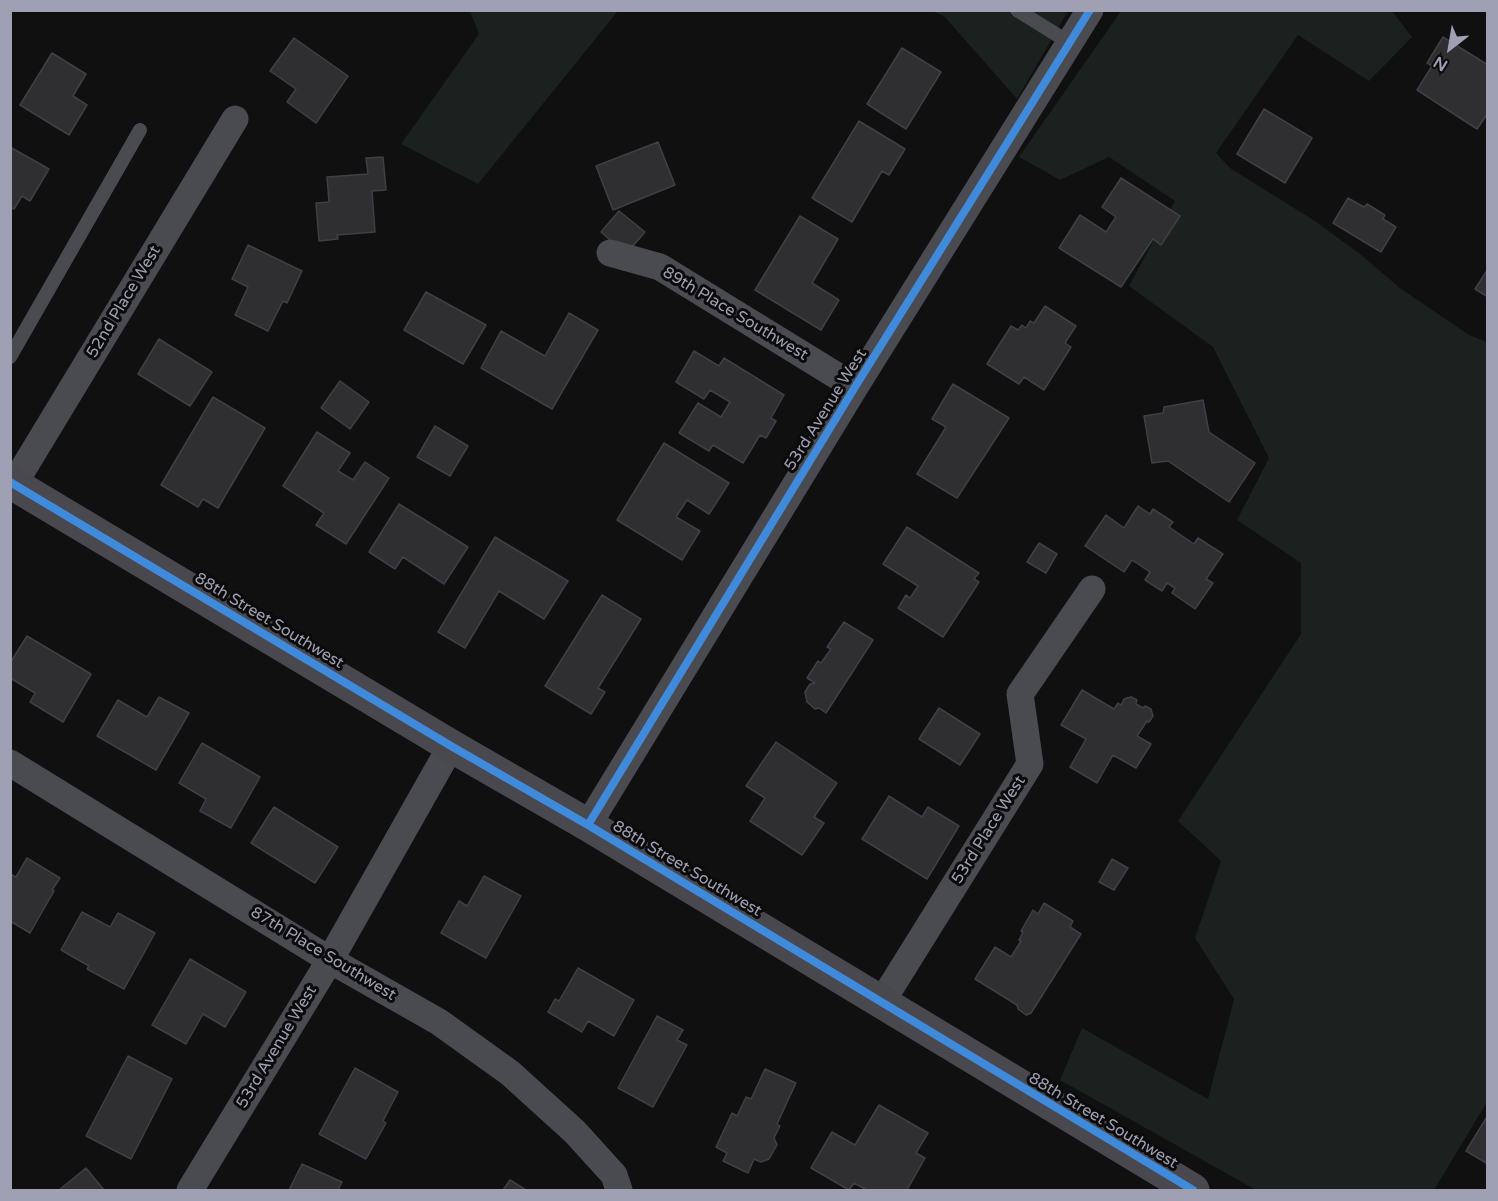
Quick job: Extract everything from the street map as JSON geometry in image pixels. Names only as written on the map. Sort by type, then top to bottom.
[{"type":"street","name":"53rd Avenue West","points":[[588,825],[855,387],[1090,10]]},
{"type":"street","name":"52nd Place West","points":[[12,483],[235,119]]},
{"type":"street","name":"89th Place Southwest","points":[[610,254],[660,267],[855,387]]},
{"type":"street","name":"88th Street Southwest","points":[[12,483],[451,746],[588,825],[1193,1191]]},
{"type":"street","name":"53rd Place West","points":[[881,1003],[1030,764],[1020,694],[1092,589]]},
{"type":"street","name":"53rd Avenue West","points":[[190,1191],[330,960],[451,746]]},
{"type":"street","name":"87th Place Southwest","points":[[10,763],[330,960],[439,1022],[510,1073],[575,1132],[616,1183]]},
{"type":"lane","points":[[1017,10],[1070,43]]},
{"type":"lane","points":[[10,357],[140,130]]},
{"type":"shaded area","points":[[470,11],[618,11],[478,184],[401,144],[479,34]]},
{"type":"shaded area","points":[[932,11],[1068,11],[1017,99],[944,16]]},
{"type":"shaded area","points":[[1121,11],[1392,11],[1412,37],[1369,81],[1298,35],[1216,153],[1230,168],[1315,221],[1360,254],[1400,288],[1469,335],[1487,342],[1487,1102],[1434,1190],[1256,1190],[1060,1080],[1082,1028],[1208,1099],[1234,999],[1195,938],[1221,861],[1178,821],[1301,634],[1301,563],[1237,520],[1269,458],[1213,347],[1129,286],[1175,201],[1109,157],[1060,180],[1019,157]]},
{"type":"building","points":[[1443,37],[1488,65],[1488,113],[1477,129],[1417,90],[1432,66],[1427,63]]},
{"type":"building","points":[[294,38],[348,76],[316,123],[287,102],[296,89],[270,71]]},
{"type":"building","points":[[902,48],[941,72],[906,129],[867,104]]},
{"type":"building","points":[[52,53],[86,74],[73,96],[87,105],[69,135],[20,105]]},
{"type":"building","points":[[1264,109],[1312,138],[1285,183],[1237,154]]},
{"type":"building","points":[[859,121],[905,149],[889,175],[882,171],[852,222],[812,198]]},
{"type":"building","points":[[658,142],[675,185],[613,210],[596,166]]},
{"type":"building","points":[[10,147],[49,169],[30,201],[22,196],[14,209],[10,207]]},
{"type":"building","points":[[383,157],[386,190],[372,191],[375,232],[337,235],[338,239],[319,241],[316,203],[329,202],[327,177],[368,174],[366,158]]},
{"type":"building","points":[[1121,178],[1180,216],[1161,245],[1153,239],[1121,287],[1059,248],[1080,215],[1106,232],[1116,217],[1102,207]]},
{"type":"building","points":[[1348,198],[1364,207],[1367,204],[1385,215],[1383,219],[1396,227],[1381,252],[1333,223]]},
{"type":"building","points":[[619,211],[645,232],[626,254],[601,232]]},
{"type":"building","points":[[800,216],[838,239],[812,283],[839,300],[821,330],[755,290]]},
{"type":"building","points":[[248,245],[302,271],[287,303],[283,301],[268,331],[235,315],[248,287],[232,279]]},
{"type":"building","points":[[1488,269],[1488,297],[1475,289]]},
{"type":"building","points":[[426,292],[486,325],[463,364],[404,330]]},
{"type":"building","points":[[1045,306],[1076,326],[1065,343],[1071,347],[1044,390],[1024,377],[1019,384],[987,364],[1011,326],[1018,330],[1022,325],[1026,328],[1030,321],[1034,323]]},
{"type":"building","points":[[569,313],[598,330],[552,409],[481,368],[501,331],[545,356]]},
{"type":"building","points":[[159,339],[212,372],[190,406],[138,374]]},
{"type":"building","points":[[694,351],[719,366],[724,358],[784,395],[771,418],[776,421],[766,438],[760,435],[743,463],[713,445],[709,451],[679,433],[698,403],[721,417],[730,402],[710,390],[704,399],[676,382]]},
{"type":"building","points":[[340,381],[369,402],[350,429],[321,408]]},
{"type":"building","points":[[953,384],[1009,418],[957,498],[917,474],[946,427],[932,419]]},
{"type":"building","points":[[213,397],[265,428],[218,508],[203,499],[198,507],[161,485]]},
{"type":"building","points":[[1203,400],[1209,432],[1255,463],[1229,502],[1168,461],[1152,463],[1144,416],[1163,413],[1164,407]]},
{"type":"building","points":[[435,426],[468,446],[450,476],[417,457]]},
{"type":"building","points":[[317,432],[350,453],[338,471],[353,480],[365,462],[389,478],[346,544],[316,525],[324,513],[283,486]]},
{"type":"building","points":[[664,443],[729,483],[709,514],[687,500],[676,517],[700,531],[682,560],[617,520]]},
{"type":"building","points":[[399,504],[468,547],[444,584],[403,557],[395,569],[369,552]]},
{"type":"building","points":[[1138,506],[1150,514],[1153,509],[1173,522],[1169,527],[1194,544],[1198,538],[1223,554],[1206,579],[1213,583],[1195,609],[1172,593],[1175,588],[1167,583],[1162,591],[1145,580],[1150,572],[1132,560],[1124,572],[1085,546],[1106,515],[1124,528]]},
{"type":"building","points":[[907,527],[979,573],[974,579],[979,582],[943,637],[898,608],[906,595],[910,598],[918,586],[883,564]]},
{"type":"building","points":[[495,537],[568,581],[544,619],[499,591],[465,648],[438,632]]},
{"type":"building","points":[[1039,543],[1057,554],[1046,573],[1027,562]]},
{"type":"building","points":[[602,595],[641,619],[598,688],[605,692],[591,714],[545,686]]},
{"type":"building","points":[[844,622],[873,640],[826,713],[819,708],[815,709],[807,702],[805,692],[810,684],[815,683],[807,678],[818,661],[821,663],[831,649],[827,647]]},
{"type":"building","points":[[27,636],[91,674],[63,722],[30,702],[35,693],[10,678],[10,663]]},
{"type":"building","points":[[1082,690],[1114,709],[1118,703],[1121,705],[1124,699],[1131,697],[1137,700],[1136,704],[1151,709],[1153,716],[1137,736],[1151,744],[1136,768],[1113,755],[1097,783],[1070,767],[1086,739],[1061,725]]},
{"type":"building","points":[[159,697],[189,713],[156,770],[97,736],[118,700],[147,717]]},
{"type":"building","points":[[939,708],[980,734],[960,765],[919,739]]},
{"type":"building","points":[[776,742],[837,783],[814,817],[824,823],[802,855],[750,821],[765,798],[746,786]]},
{"type":"building","points":[[202,743],[260,777],[231,828],[200,811],[206,799],[179,783]]},
{"type":"building","points":[[889,796],[922,817],[928,807],[959,826],[927,879],[862,839]]},
{"type":"building","points":[[274,807],[338,847],[315,883],[251,843]]},
{"type":"building","points":[[27,858],[60,878],[30,933],[10,921],[10,874],[16,877]]},
{"type":"building","points":[[1112,859],[1128,868],[1114,890],[1099,882]]},
{"type":"building","points":[[484,876],[521,896],[486,958],[441,933],[459,901],[467,906]]},
{"type":"building","points":[[1044,903],[1073,921],[1070,927],[1081,934],[1031,1013],[1026,1015],[1018,1009],[1017,1005],[975,979],[995,947],[1011,957],[1021,941],[1019,940],[1023,932],[1021,931],[1033,910],[1038,914]]},
{"type":"building","points":[[82,912],[110,927],[118,913],[155,933],[124,989],[87,969],[89,966],[61,950]]},
{"type":"building","points":[[190,959],[246,992],[225,1027],[203,1014],[186,1044],[152,1025]]},
{"type":"building","points":[[578,968],[634,1000],[614,1036],[588,1021],[582,1032],[548,1012],[555,999],[559,1001]]},
{"type":"building","points":[[657,1016],[683,1030],[677,1040],[687,1045],[653,1107],[618,1088]]},
{"type":"building","points":[[128,1056],[172,1079],[131,1159],[86,1136]]},
{"type":"building","points":[[355,1068],[398,1092],[383,1121],[386,1123],[366,1159],[319,1134]]},
{"type":"building","points":[[765,1069],[796,1083],[777,1124],[780,1126],[774,1138],[777,1145],[769,1159],[761,1162],[754,1159],[748,1173],[723,1161],[727,1153],[716,1147],[732,1113],[737,1116],[746,1097],[751,1099]]},
{"type":"building","points":[[879,1105],[928,1133],[916,1153],[925,1158],[907,1190],[867,1190],[854,1183],[849,1190],[811,1168],[832,1132],[855,1145]]},
{"type":"building","points":[[1488,1115],[1488,1164],[1466,1151]]},
{"type":"building","points":[[302,1164],[342,1182],[338,1190],[289,1190]]},
{"type":"building","points":[[86,1168],[104,1190],[59,1190]]},
{"type":"building","points":[[510,1180],[526,1190],[503,1190]]},
{"type":"cycle path","points":[[588,825],[855,387],[1090,10]]},
{"type":"cycle path","points":[[10,482],[451,746],[588,825],[1193,1190]]}]
